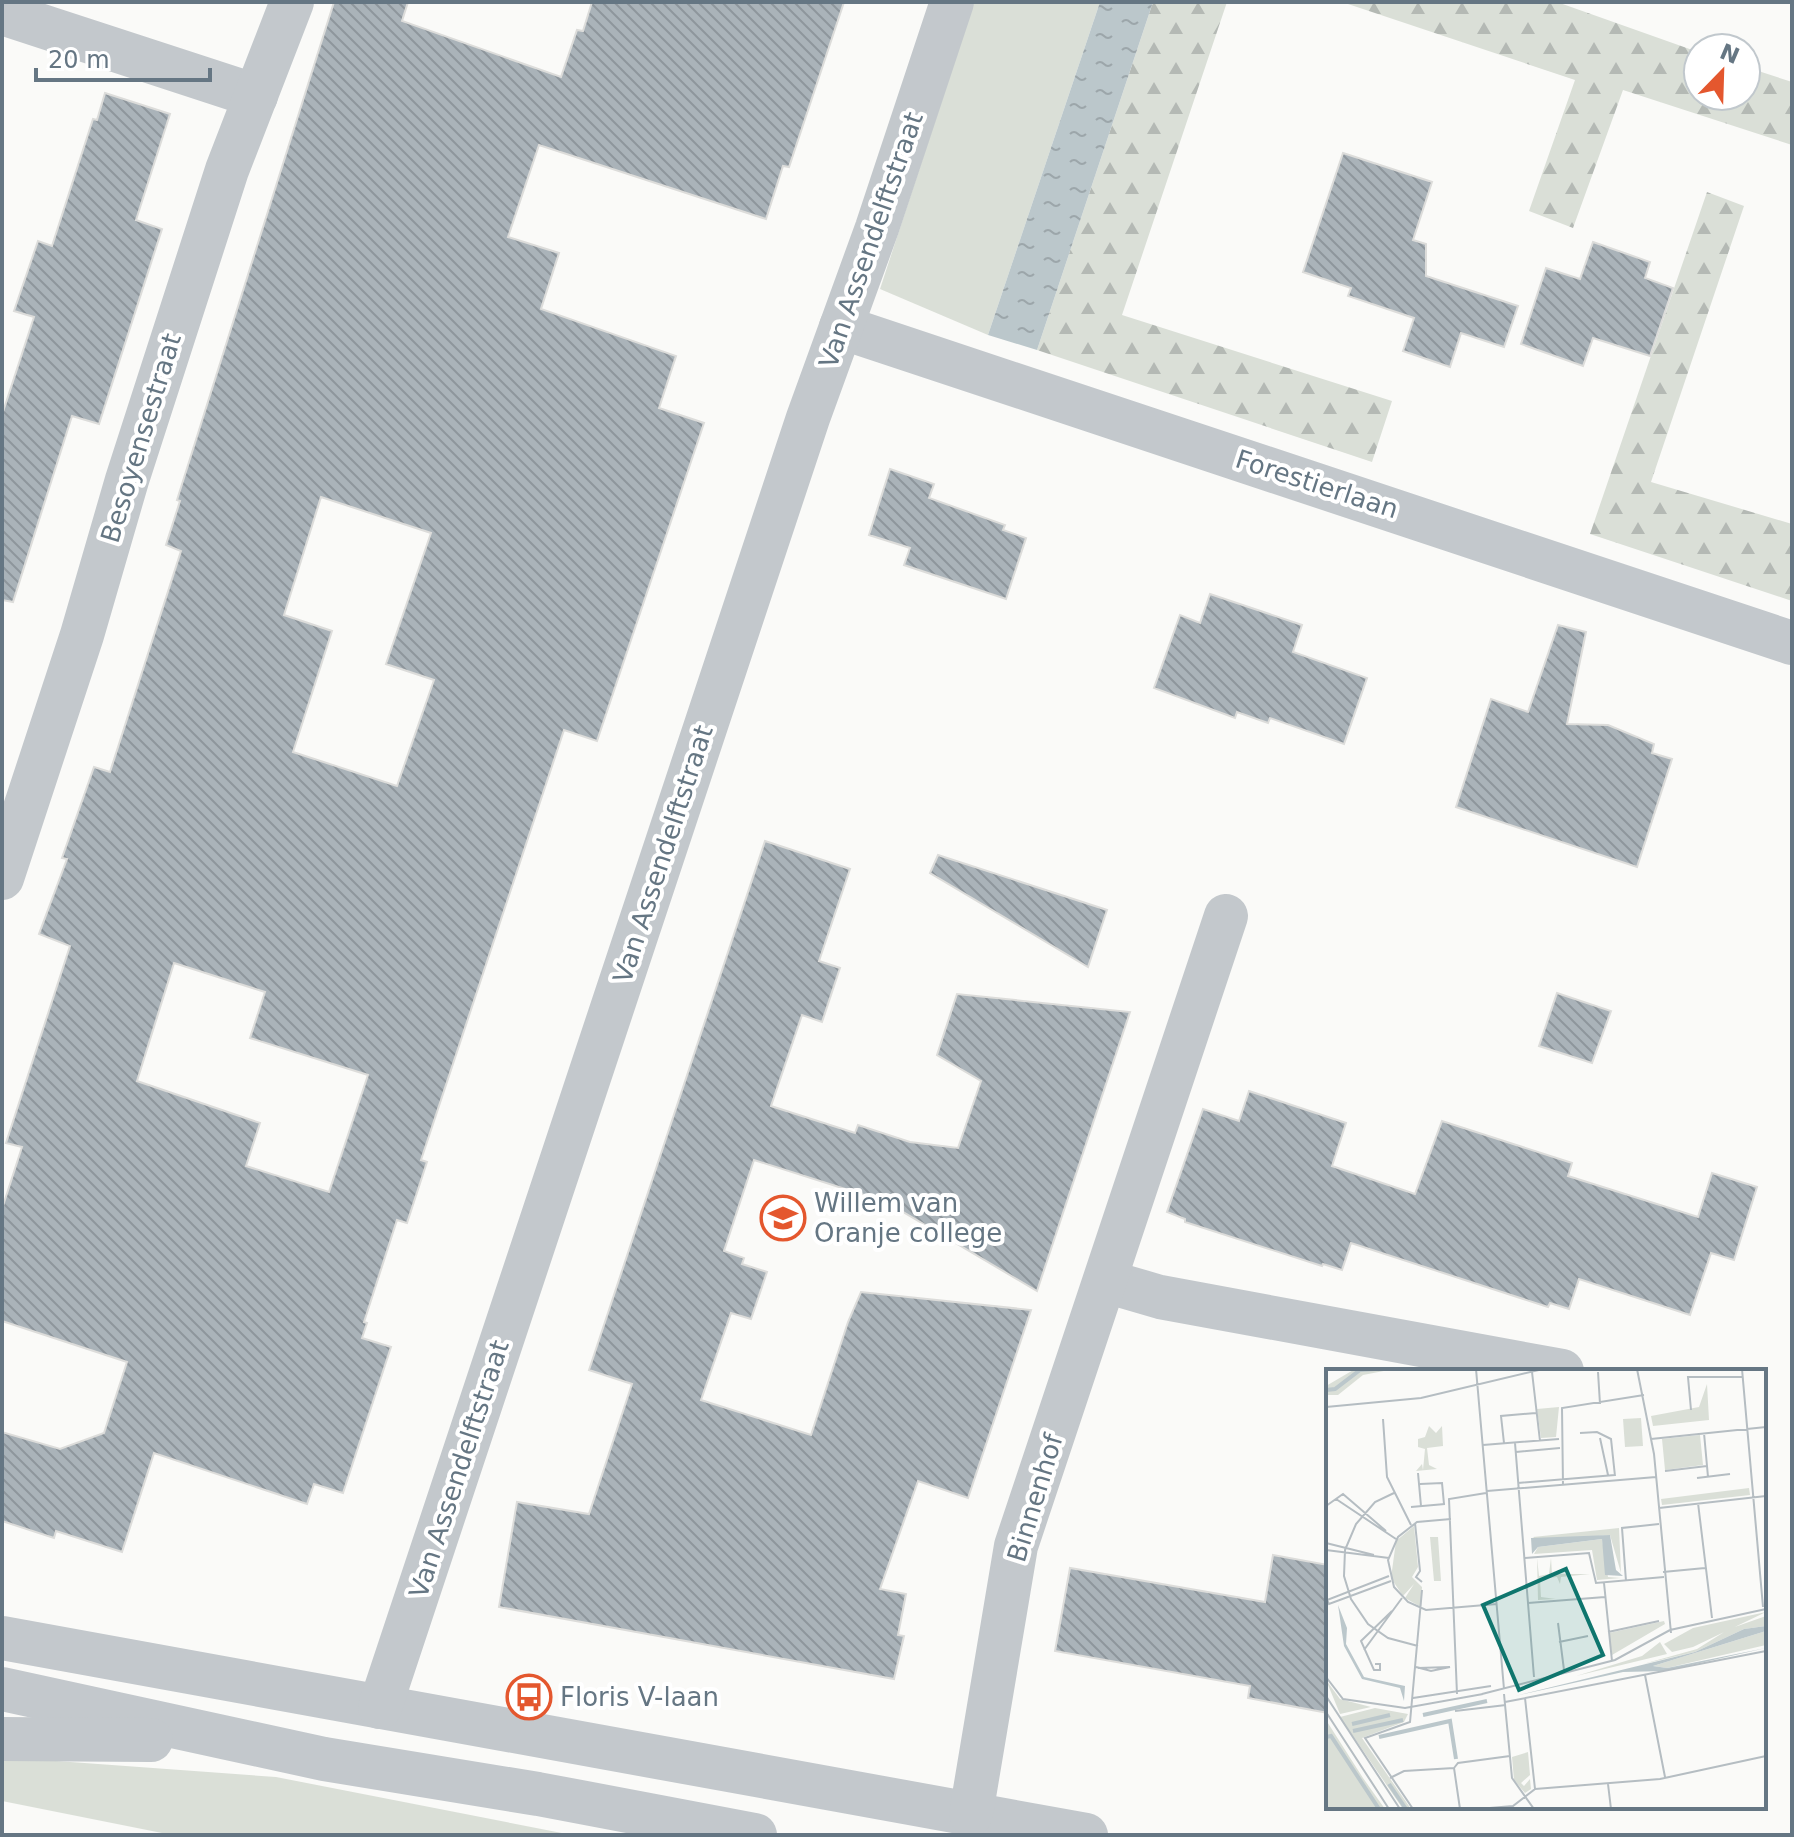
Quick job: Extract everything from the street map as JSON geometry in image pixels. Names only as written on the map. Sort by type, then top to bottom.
[{"type":"street","name":"Besoyensestraat","points":[[2,878],[82,635],[127,480],[213,214],[292,2]]},
{"type":"street","name":"Van Assendelftstraat","points":[[380,1707],[798,448],[877,228],[952,2]]},
{"type":"street","points":[[2,13],[256,96]]},
{"type":"street","name":"Forestierlaan","points":[[841,327],[1792,643]]},
{"type":"street","name":"Binnenhof","points":[[971,1814],[1016,1546],[1226,916]]},
{"type":"street","points":[[1105,1281],[1160,1297],[1551,1369]]},
{"type":"street","points":[[2,1638],[1086,1835]]},
{"type":"street","points":[[2,1689],[324,1759],[538,1794],[755,1835]]},
{"type":"street","points":[[2,1739],[233,1739]]},
{"type":"green space","points":[[974,2],[1100,2],[988,335],[880,289]]},
{"type":"green space","points":[[1153,2],[1227,2],[1122,315],[1392,401],[1372,462],[1037,350]]},
{"type":"green space","points":[[1342,2],[1557,2],[1682,46],[1682,109],[1623,90],[1573,228],[1529,211],[1575,80]]},
{"type":"green space","points":[[1762,72],[1792,82],[1792,145],[1691,112],[1762,112]]},
{"type":"green space","points":[[1707,192],[1744,206],[1651,482],[1792,524],[1792,601],[1590,534]]},
{"type":"green space","points":[[2,1757],[276,1777],[572,1835],[172,1835],[2,1801]]},
{"type":"water","points":[[1100,2],[1153,2],[1037,350],[988,335]]},
{"type":"building","points":[[334,2],[408,2],[402,21],[561,77],[577,30],[583,31],[592,2],[844,2],[789,167],[783,166],[766,219],[539,145],[508,237],[559,253],[541,309],[676,356],[659,408],[704,423],[597,741],[564,730],[421,1160],[427,1162],[407,1223],[397,1220],[364,1322],[367,1323],[362,1338],[391,1347],[343,1493],[314,1484],[307,1504],[154,1453],[122,1552],[56,1531],[54,1538],[2,1521],[2,1432],[60,1449],[104,1433],[127,1362],[2,1321],[2,1209],[22,1147],[6,1143],[70,946],[39,934],[67,859],[62,858],[94,767],[110,772],[181,551],[166,545],[180,501],[177,500]],"holes":[[[321,497],[431,533],[386,664],[434,680],[397,786],[293,752],[332,631],[284,615]],[[174,963],[265,992],[250,1038],[368,1075],[329,1192],[246,1166],[260,1123],[137,1081]]]},
{"type":"building","points":[[105,93],[170,114],[136,220],[162,229],[99,424],[72,416],[13,602],[2,600],[2,415],[34,317],[14,311],[38,241],[52,246],[93,119],[97,120]]},
{"type":"building","points":[[1343,153],[1432,182],[1413,240],[1426,244],[1426,276],[1518,306],[1504,347],[1461,333],[1450,367],[1403,351],[1414,318],[1348,296],[1351,288],[1303,272]]},
{"type":"building","points":[[1593,242],[1650,262],[1645,278],[1673,288],[1650,356],[1593,338],[1583,366],[1521,344],[1546,268],[1580,279]]},
{"type":"building","points":[[890,469],[934,484],[929,498],[1005,525],[1003,530],[1026,538],[1006,599],[904,565],[910,548],[869,535]]},
{"type":"building","points":[[1210,594],[1302,625],[1293,652],[1367,678],[1344,744],[1270,718],[1268,723],[1237,712],[1235,718],[1154,688],[1180,615],[1200,623]]},
{"type":"building","points":[[1558,625],[1586,632],[1567,724],[1608,725],[1654,744],[1652,753],[1672,759],[1637,867],[1456,807],[1491,699],[1528,712]]},
{"type":"building","points":[[765,841],[850,869],[819,961],[840,968],[822,1022],[802,1015],[771,1106],[855,1133],[858,1125],[910,1142],[958,1148],[981,1081],[937,1055],[957,994],[1130,1012],[1037,1291],[886,1202],[754,1160],[724,1251],[744,1258],[742,1264],[767,1272],[751,1319],[731,1313],[701,1400],[811,1435],[861,1292],[1031,1310],[968,1498],[918,1481],[880,1589],[906,1594],[898,1635],[904,1636],[894,1679],[499,1607],[517,1502],[589,1514],[632,1384],[589,1370]]},
{"type":"building","points":[[938,855],[1107,910],[1088,967],[930,873]]},
{"type":"building","points":[[1557,993],[1611,1011],[1592,1063],[1539,1046]]},
{"type":"building","points":[[1249,1091],[1346,1123],[1332,1166],[1415,1194],[1442,1121],[1572,1163],[1568,1176],[1698,1217],[1712,1173],[1757,1187],[1734,1260],[1711,1253],[1690,1315],[1579,1279],[1569,1309],[1550,1303],[1548,1307],[1351,1243],[1342,1270],[1185,1222],[1185,1219],[1167,1212],[1203,1109],[1239,1121]]},
{"type":"building","points":[[1273,1555],[1326,1565],[1326,1713],[1248,1698],[1250,1686],[1055,1651],[1070,1568],[1265,1602]]},
{"type":"place","name":"Willem van Oranje college","points":[[783,1218]]},
{"type":"place","name":"Floris V-laan","points":[[529,1697]]}]
